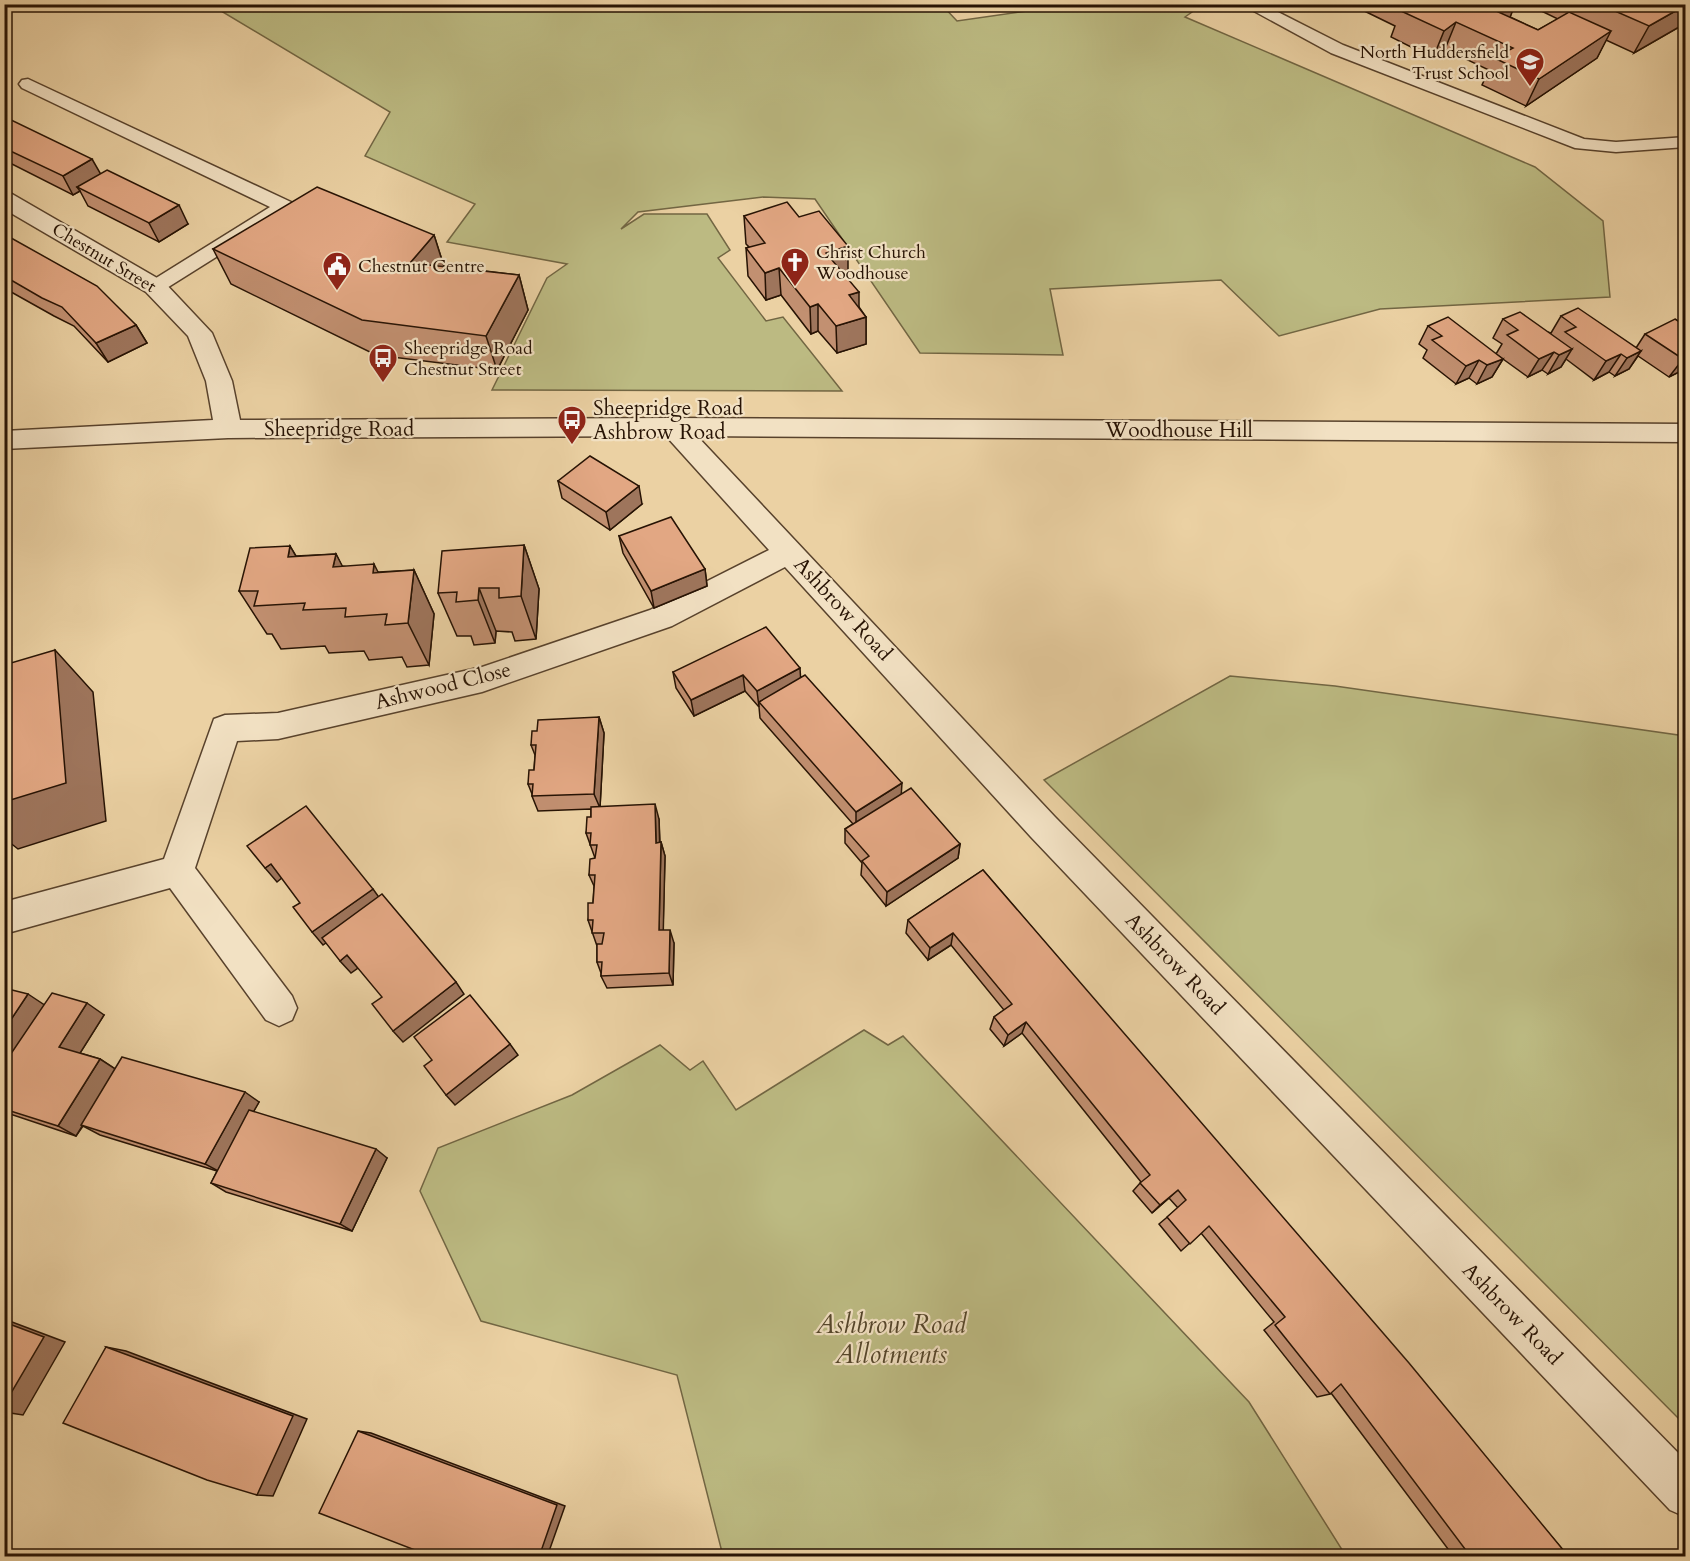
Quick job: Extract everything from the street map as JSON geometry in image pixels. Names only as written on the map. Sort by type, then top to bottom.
[{"type":"street","name":"Chestnut Street","points":[[4,199],[155,287],[199,333],[219,381],[228,429]]},
{"type":"street","name":"Sheepridge Road","points":[[4,440],[228,429],[673,427]]},
{"type":"street","name":"Woodhouse Hill","points":[[673,427],[1686,433]]},
{"type":"street","name":"Ashbrow Road","points":[[673,427],[1043,827],[1686,1494]]},
{"type":"street","name":"Ashwood Close","points":[[177,871],[225,728],[278,726],[482,679],[661,618],[790,552]]},
{"type":"street","points":[[4,918],[177,871],[279,1008]]},
{"type":"lane","points":[[1249,4],[1337,50],[1581,144],[1616,147],[1686,142]]},
{"type":"lane","points":[[28,84],[284,206],[155,287]]},
{"type":"green space","points":[[941,4],[957,21],[1034,10],[1018,5],[1202,5],[1185,17],[1535,167],[1603,221],[1610,297],[1380,309],[1279,336],[1221,280],[1050,289],[1063,355],[920,353],[815,199],[763,197],[638,212],[621,229],[644,214],[707,214],[730,250],[718,258],[766,321],[783,317],[842,391],[492,390],[547,278],[567,264],[447,242],[475,204],[365,156],[390,112],[211,5]]},
{"type":"green space","points":[[1230,676],[1335,686],[1685,736],[1685,1425],[1044,780]]},
{"type":"green space","name":"Ashbrow Road Allotments","points":[[864,1030],[888,1045],[903,1036],[1249,1402],[1346,1556],[723,1556],[677,1375],[481,1321],[420,1191],[438,1148],[572,1095],[660,1045],[690,1070],[703,1061],[736,1110]]},
{"type":"building","points":[[1409,4],[1502,4],[1494,10],[1538,30],[1569,12],[1611,31],[1539,79],[1494,58],[1513,48],[1456,22],[1444,31],[1401,11]]},
{"type":"building","points":[[1599,4],[1686,4],[1686,5],[1649,26]]},
{"type":"building","points":[[4,117],[92,159],[63,176],[4,148]]},
{"type":"building","points":[[107,170],[179,205],[149,223],[77,187]]},
{"type":"building","points":[[317,187],[434,235],[410,263],[519,275],[486,336],[362,320],[213,249]]},
{"type":"building","points":[[787,202],[799,217],[819,211],[848,246],[826,253],[859,292],[849,295],[866,317],[836,326],[818,304],[810,307],[779,268],[765,273],[746,248],[765,243],[744,216]]},
{"type":"building","points":[[4,234],[97,286],[136,325],[96,343],[62,307],[4,276]]},
{"type":"building","points":[[1578,308],[1641,351],[1627,358],[1621,354],[1606,361],[1565,332],[1576,327],[1561,316]]},
{"type":"building","points":[[1520,312],[1572,349],[1559,355],[1554,352],[1539,359],[1507,335],[1518,330],[1503,319]]},
{"type":"building","points":[[1448,317],[1503,359],[1487,365],[1479,360],[1466,366],[1432,340],[1442,336],[1428,326]]},
{"type":"building","points":[[1675,319],[1686,326],[1686,357],[1683,359],[1645,334]]},
{"type":"building","points":[[590,456],[639,486],[606,512],[558,481]]},
{"type":"building","points":[[671,517],[705,569],[651,591],[619,536]]},
{"type":"building","points":[[524,545],[521,596],[499,598],[499,588],[479,588],[478,600],[456,602],[457,592],[438,593],[442,551]]},
{"type":"building","points":[[290,546],[288,557],[336,554],[333,567],[374,564],[373,573],[414,570],[408,623],[385,625],[387,614],[345,617],[346,608],[303,610],[305,603],[254,606],[258,591],[239,591],[250,548]]},
{"type":"building","points":[[766,627],[800,668],[757,691],[743,675],[691,700],[673,672]]},
{"type":"building","points":[[55,650],[66,783],[4,802],[4,665]]},
{"type":"building","points":[[805,675],[902,783],[856,812],[759,702]]},
{"type":"building","points":[[599,717],[594,794],[532,796],[533,784],[528,784],[529,770],[534,770],[536,745],[531,745],[532,731],[537,731],[538,720]]},
{"type":"building","points":[[911,788],[960,844],[887,892],[862,861],[869,856],[845,829]]},
{"type":"building","points":[[655,804],[656,843],[661,842],[659,930],[670,930],[669,973],[601,976],[602,962],[597,962],[597,944],[602,944],[604,933],[592,933],[593,920],[588,920],[588,903],[593,903],[595,875],[589,875],[590,859],[595,858],[597,845],[590,845],[591,833],[586,833],[587,817],[591,817],[591,807]]},
{"type":"building","points":[[306,806],[373,889],[312,932],[293,907],[300,903],[271,864],[265,868],[247,846]]},
{"type":"building","points":[[983,870],[1409,1363],[1569,1557],[1471,1557],[1341,1384],[1330,1394],[1275,1325],[1285,1317],[1209,1226],[1190,1244],[1167,1217],[1186,1200],[1178,1190],[1160,1205],[1140,1183],[1150,1175],[1026,1022],[1008,1035],[994,1017],[1012,1004],[953,933],[930,948],[908,920]]},
{"type":"building","points":[[382,894],[456,982],[393,1031],[372,1004],[382,997],[347,955],[340,961],[322,938]]},
{"type":"building","points":[[4,988],[28,994],[4,1030]]},
{"type":"building","points":[[52,993],[87,1003],[59,1047],[100,1059],[58,1126],[4,1109],[4,1064]]},
{"type":"building","points":[[470,995],[510,1044],[446,1095],[424,1066],[432,1060],[414,1037]]},
{"type":"building","points":[[122,1057],[245,1092],[205,1164],[81,1125]]},
{"type":"building","points":[[249,1110],[376,1149],[340,1224],[211,1183]]},
{"type":"building","points":[[4,1322],[44,1337],[4,1405]]},
{"type":"building","points":[[106,1347],[293,1416],[257,1495],[207,1480],[63,1423]]},
{"type":"building","points":[[358,1431],[557,1505],[539,1557],[433,1557],[319,1513]]},
{"type":"place","name":"North Huddersfield Trust School","points":[[1530,88]]},
{"type":"place","name":"Christ Church Woodhouse","points":[[795,288]]},
{"type":"place","name":"Chestnut Centre","points":[[337,292]]},
{"type":"place","name":"Sheepridge Road Chestnut Street","points":[[383,384]]},
{"type":"place","name":"Sheepridge Road Ashbrow Road","points":[[572,446]]}]
